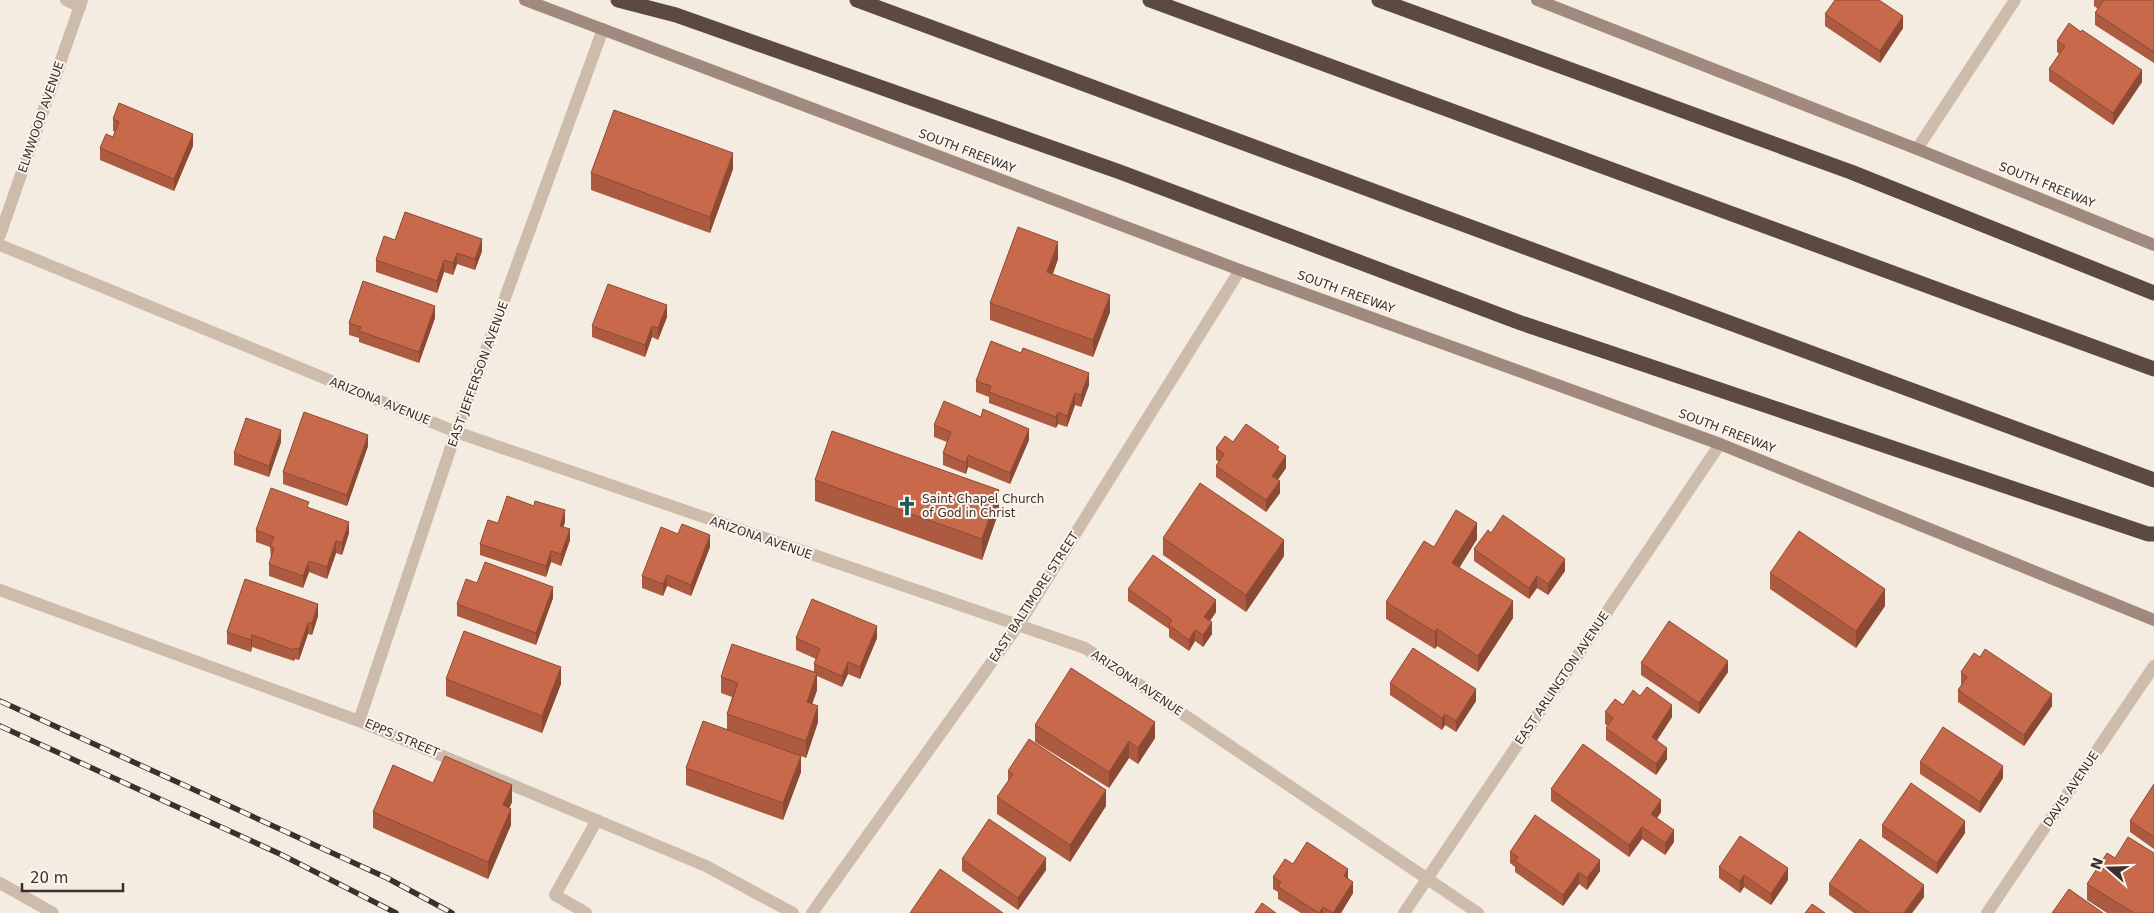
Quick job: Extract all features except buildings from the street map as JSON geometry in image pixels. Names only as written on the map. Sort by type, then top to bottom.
[{"type":"highway","points":[[618,0],[676,15],[1120,172],[1521,324],[2130,528],[2154,534]]},
{"type":"highway","points":[[857,0],[2154,480]]},
{"type":"highway","points":[[1150,0],[2154,369]]},
{"type":"highway","points":[[1379,0],[1851,172],[2154,293]]},
{"type":"main road","name":"SOUTH FREEWAY","points":[[525,0],[1240,270],[1720,444],[2154,620]]},
{"type":"main road","name":"SOUTH FREEWAY","points":[[1537,0],[1917,148],[2154,245]]},
{"type":"street","points":[[66,0],[81,3]]},
{"type":"street","points":[[1917,148],[2015,0]]},
{"type":"street","name":"ELMWOOD AVENUE","points":[[0,235],[81,3]]},
{"type":"street","name":"EAST JEFFERSON AVENUE","points":[[359,720],[456,432],[603,29]]},
{"type":"street","name":"ARIZONA AVENUE","points":[[0,245],[456,432],[1085,648],[1478,913]]},
{"type":"street","name":"EAST BALTIMORE STREET","points":[[812,913],[1019,624],[1240,270]]},
{"type":"street","name":"EAST ARLINGTON AVENUE","points":[[1404,913],[1720,444]]},
{"type":"street","name":"EPPS STREET","points":[[0,590],[359,720],[706,866],[793,913]]},
{"type":"street","name":"DAVIS AVENUE","points":[[1987,913],[2154,666]]},
{"type":"street","points":[[586,913],[555,895],[596,820]]},
{"type":"street","points":[[0,883],[53,913]]},
{"type":"railway","points":[[0,701],[387,878],[452,913]]},
{"type":"railway","points":[[0,726],[280,854],[396,913]]},
{"type":"place","name":"Saint Chapel Church of God in Christ","points":[[907,506]]}]
